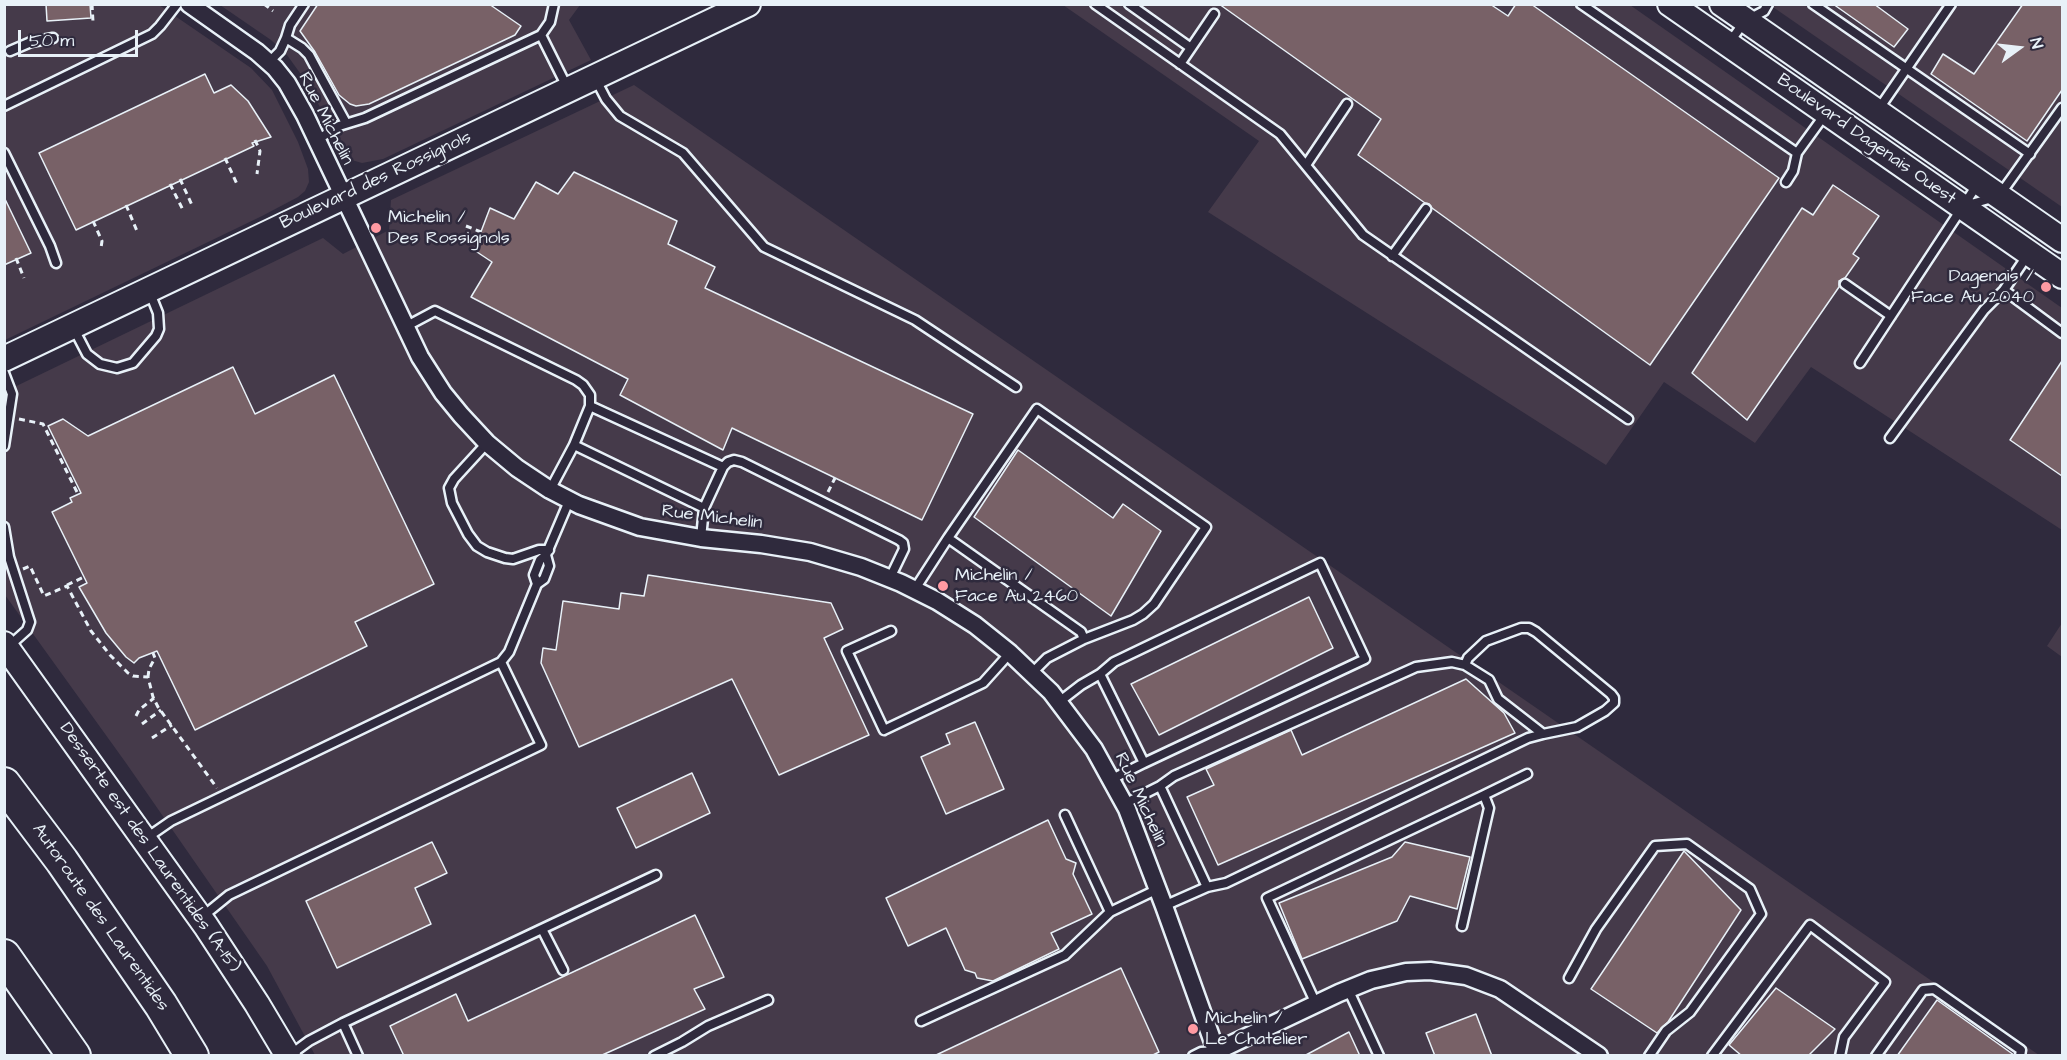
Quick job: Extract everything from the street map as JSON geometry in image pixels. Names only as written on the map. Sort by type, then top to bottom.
[{"type":"highway","name":"Autoroute des Laurentides","points":[[4,783],[62,861],[161,1005],[192,1056]]},
{"type":"highway","points":[[62,861],[207,1056]]},
{"type":"highway","points":[[4,956],[74,1056]]},
{"type":"street","name":"Rue Michelin","points":[[189,4],[269,62],[294,94],[420,357],[443,393],[487,443],[517,468],[569,501],[601,515],[640,527],[701,538],[810,552],[891,578],[915,589],[970,622],[1010,652],[1032,673],[1059,702],[1087,738],[1112,779],[1158,889],[1218,1053]]},
{"type":"street","name":"Boulevard des Rossignols","points":[[4,359],[748,4]]},
{"type":"street","name":"Boulevard Dagenais Ouest","points":[[1670,4],[1718,13],[1745,21],[2062,240]]},
{"type":"street","name":"Boulevard Dagenais Ouest","points":[[1718,13],[1728,45],[2062,276]]},
{"type":"street","name":"Desserte est des Laurentides (A-15)","points":[[6,646],[201,918],[289,1056]]},
{"type":"street","points":[[1218,1053],[1316,1004],[1382,976],[1406,972],[1436,972],[1466,976],[1510,994],[1599,1056]]},
{"type":"lane","points":[[4,106],[152,34],[177,4]]},
{"type":"lane","points":[[269,62],[280,51],[290,25],[304,4]]},
{"type":"lane","points":[[317,140],[346,123],[365,118],[541,35],[550,22],[554,4]]},
{"type":"lane","points":[[1095,4],[1280,134],[1363,235],[1628,419]]},
{"type":"lane","points":[[1129,4],[1191,48]]},
{"type":"lane","points":[[1581,4],[1797,153]]},
{"type":"lane","points":[[1728,45],[1745,21],[1764,11],[1768,4]]},
{"type":"lane","points":[[1813,4],[2030,154]]},
{"type":"lane","points":[[1877,111],[1951,4]]},
{"type":"lane","points":[[1180,64],[1214,14]]},
{"type":"lane","points":[[541,35],[569,90]]},
{"type":"lane","points":[[9,51],[31,42],[53,38]]},
{"type":"lane","points":[[286,38],[309,55],[346,123]]},
{"type":"lane","points":[[594,78],[609,104],[620,116],[683,153],[764,248],[915,320],[1016,387]]},
{"type":"lane","points":[[1306,165],[1347,104]]},
{"type":"lane","points":[[1962,207],[2000,196],[2062,108]]},
{"type":"lane","points":[[1786,182],[1793,171],[1797,153],[1826,112]]},
{"type":"lane","points":[[4,153],[50,246],[56,263]]},
{"type":"lane","points":[[1860,363],[1979,182]]},
{"type":"lane","points":[[1392,256],[1426,209]]},
{"type":"lane","points":[[1890,438],[1984,310],[2004,290],[2029,253]]},
{"type":"lane","points":[[1845,284],[1891,316]]},
{"type":"lane","points":[[72,326],[87,354],[100,364],[117,368],[133,363],[156,336],[159,329],[158,313],[149,290]]},
{"type":"lane","points":[[2004,290],[2062,333]]},
{"type":"lane","points":[[405,327],[435,311],[583,385],[590,395],[590,406],[574,445],[550,490]]},
{"type":"lane","points":[[4,373],[12,394],[4,446]]},
{"type":"lane","points":[[590,406],[723,467]]},
{"type":"lane","points":[[915,589],[1037,409],[1206,526],[1154,604],[1143,614],[1084,639],[1047,658],[1032,673]]},
{"type":"lane","points":[[487,443],[454,478],[449,488],[452,503],[468,534],[477,546],[505,558],[513,559],[539,550],[548,553]]},
{"type":"lane","points":[[574,445],[704,508]]},
{"type":"lane","points":[[701,538],[704,508],[723,467],[734,460],[903,543],[904,549],[891,578]]},
{"type":"lane","points":[[144,839],[171,822],[501,662],[508,652],[537,584],[534,575],[540,560],[548,553],[569,501]]},
{"type":"lane","points":[[4,527],[9,557],[30,622],[27,630],[6,646]]},
{"type":"lane","points":[[948,538],[1077,629],[1084,639]]},
{"type":"lane","points":[[1059,702],[1114,662],[1320,563],[1365,659],[1112,779]]},
{"type":"lane","points":[[1164,906],[1207,887],[1226,883],[1528,738],[1577,727],[1611,706],[1614,698],[1529,628],[1521,628],[1486,641],[1465,665]]},
{"type":"lane","points":[[891,631],[846,651],[884,730],[983,683],[1010,652]]},
{"type":"lane","points":[[201,918],[229,895],[541,745],[501,662]]},
{"type":"lane","points":[[1124,804],[1160,786],[1174,776],[1416,667],[1452,662],[1465,665],[1489,680],[1498,699],[1543,734]]},
{"type":"lane","points":[[1100,674],[1144,763]]},
{"type":"lane","points":[[1316,1004],[1267,898],[1527,774]]},
{"type":"lane","points":[[1160,786],[1207,887]]},
{"type":"lane","points":[[1462,926],[1490,808],[1484,795]]},
{"type":"lane","points":[[1065,815],[1110,912]]},
{"type":"lane","points":[[1569,978],[1596,928],[1654,846],[1687,844],[1750,889],[1761,914],[1690,1012],[1666,1031],[1649,1056]]},
{"type":"lane","points":[[289,1056],[309,1041],[343,1023],[656,875]]},
{"type":"lane","points":[[921,1021],[1065,955],[1110,912],[1158,889]]},
{"type":"lane","points":[[1712,1056],[1810,925],[1886,982],[1844,1037],[1840,1056]]},
{"type":"lane","points":[[542,929],[563,970]]},
{"type":"lane","points":[[1348,989],[1379,1056]]},
{"type":"lane","points":[[1876,1056],[1923,990],[1934,989],[2021,1050],[2020,1056]]},
{"type":"lane","points":[[654,1056],[708,1026],[768,1000]]},
{"type":"lane","points":[[343,1023],[358,1056]]},
{"type":"lane","points":[[1193,1056],[1201,1052],[1218,1053]]},
{"type":"path","points":[[92,4],[93,22]]},
{"type":"path","points":[[264,4],[273,11]]},
{"type":"path","points":[[255,140],[260,151],[257,174]]},
{"type":"path","points":[[225,158],[237,184]]},
{"type":"path","points":[[180,179],[192,205]]},
{"type":"path","points":[[170,184],[183,210]]},
{"type":"path","points":[[126,205],[137,231]]},
{"type":"path","points":[[93,221],[102,241],[101,248]]},
{"type":"path","points":[[466,226],[481,232]]},
{"type":"path","points":[[16,258],[24,278]]},
{"type":"path","points":[[19,419],[43,424],[78,494]]},
{"type":"path","points":[[831,488],[835,478]]},
{"type":"path","points":[[30,566],[44,597],[84,577]]},
{"type":"path","points":[[66,586],[83,617],[110,655],[128,674],[148,677]]},
{"type":"path","points":[[153,653],[155,658],[149,669],[148,677],[154,698],[217,788]]},
{"type":"path","points":[[136,716],[139,710],[154,698]]},
{"type":"path","points":[[142,724],[161,710]]},
{"type":"path","points":[[152,738],[172,725]]},
{"type":"shaded area","points":[[4,5],[159,5],[251,68],[272,90],[298,142],[308,169],[309,182],[305,191],[262,216],[5,340]]},
{"type":"shaded area","points":[[220,5],[580,5],[569,20],[591,60],[383,159],[362,163],[348,159],[343,154],[310,87],[287,55],[271,40]]},
{"type":"shaded area","points":[[1063,5],[1630,5],[2062,308],[2062,530],[1811,367],[1755,443],[1664,382],[1606,465],[1208,212],[1259,141]]},
{"type":"shaded area","points":[[1770,5],[2062,5],[2062,207],[2026,182]]},
{"type":"shaded area","points":[[634,85],[2039,1055],[315,1055],[267,966],[126,763],[5,595],[4,392],[323,238],[343,254],[389,230],[391,200]]},
{"type":"shaded area","points":[[2062,623],[2062,657],[2047,646]]},
{"type":"building","points":[[46,4],[90,4],[91,18],[47,21]]},
{"type":"building","points":[[318,4],[489,4],[521,26],[515,35],[369,104],[356,106],[339,95],[315,52],[300,31]]},
{"type":"building","points":[[1219,4],[1490,4],[1508,16],[1516,4],[1531,4],[1779,178],[1650,365],[1358,155],[1381,119]]},
{"type":"building","points":[[1833,4],[1874,4],[1908,29],[1894,47]]},
{"type":"building","points":[[2023,4],[2062,4],[2062,90],[2027,141],[1931,74],[1943,54],[1974,74]]},
{"type":"building","points":[[205,74],[214,93],[231,85],[248,101],[271,137],[252,143],[254,146],[76,230],[39,153]]},
{"type":"building","points":[[574,172],[677,221],[668,244],[715,267],[705,288],[973,414],[922,520],[732,428],[723,450],[620,395],[628,379],[471,297],[492,262],[474,250],[490,208],[514,219],[536,182],[558,194]]},
{"type":"building","points":[[1833,185],[1879,216],[1853,254],[1859,258],[1845,278],[1839,281],[1839,287],[1747,420],[1692,373],[1802,208],[1813,215]]},
{"type":"building","points":[[4,197],[31,253],[4,265]]},
{"type":"building","points":[[2062,361],[2062,476],[2010,440]]},
{"type":"building","points":[[233,367],[255,414],[334,375],[434,584],[355,622],[367,646],[195,730],[157,651],[139,658],[134,663],[126,657],[106,633],[79,587],[87,583],[52,512],[72,502],[70,498],[81,493],[48,426],[63,419],[88,436]]},
{"type":"building","points":[[1018,450],[1113,518],[1123,504],[1161,531],[1111,616],[974,517]]},
{"type":"building","points":[[648,575],[831,603],[843,629],[824,638],[869,735],[779,775],[732,679],[579,747],[541,663],[543,648],[556,650],[563,601],[619,609],[621,593],[644,596]]},
{"type":"building","points":[[1309,597],[1333,648],[1159,735],[1131,684]]},
{"type":"building","points":[[1466,679],[1504,713],[1515,733],[1218,865],[1187,797],[1214,785],[1206,769],[1291,730],[1302,755]]},
{"type":"building","points":[[975,722],[1004,789],[946,814],[921,757],[950,744],[946,734]]},
{"type":"building","points":[[692,773],[710,813],[636,848],[617,808]]},
{"type":"building","points":[[1048,820],[1066,859],[1076,863],[1073,874],[1092,914],[1051,933],[1059,949],[993,981],[977,978],[975,973],[965,970],[946,928],[908,946],[886,898]]},
{"type":"building","points":[[432,842],[447,873],[415,888],[431,924],[337,968],[306,901]]},
{"type":"building","points":[[1405,842],[1470,857],[1457,909],[1410,896],[1397,921],[1302,959],[1279,903],[1392,857]]},
{"type":"building","points":[[1684,851],[1741,910],[1668,1022],[1657,1033],[1591,989]]},
{"type":"building","points":[[695,915],[724,977],[694,989],[705,1009],[600,1056],[404,1056],[390,1026],[456,994],[468,1021]]},
{"type":"building","points":[[1121,968],[1159,1052],[1151,1056],[934,1056]]},
{"type":"building","points":[[1776,988],[1835,1029],[1808,1056],[1742,1056],[1729,1045]]},
{"type":"building","points":[[1937,1000],[2014,1055],[2014,1056],[1897,1056]]},
{"type":"building","points":[[1476,1014],[1492,1056],[1435,1056],[1426,1033]]},
{"type":"building","points":[[1349,1032],[1360,1056],[1304,1056]]},
{"type":"place","name":"Michelin / Des Rossignols","points":[[376,228]]},
{"type":"place","name":"Dagenais / Face Au 2040","points":[[2046,287]]},
{"type":"place","name":"Michelin / Face Au 2460","points":[[943,586]]},
{"type":"place","name":"Michelin / Le Chatelier","points":[[1193,1029]]}]
